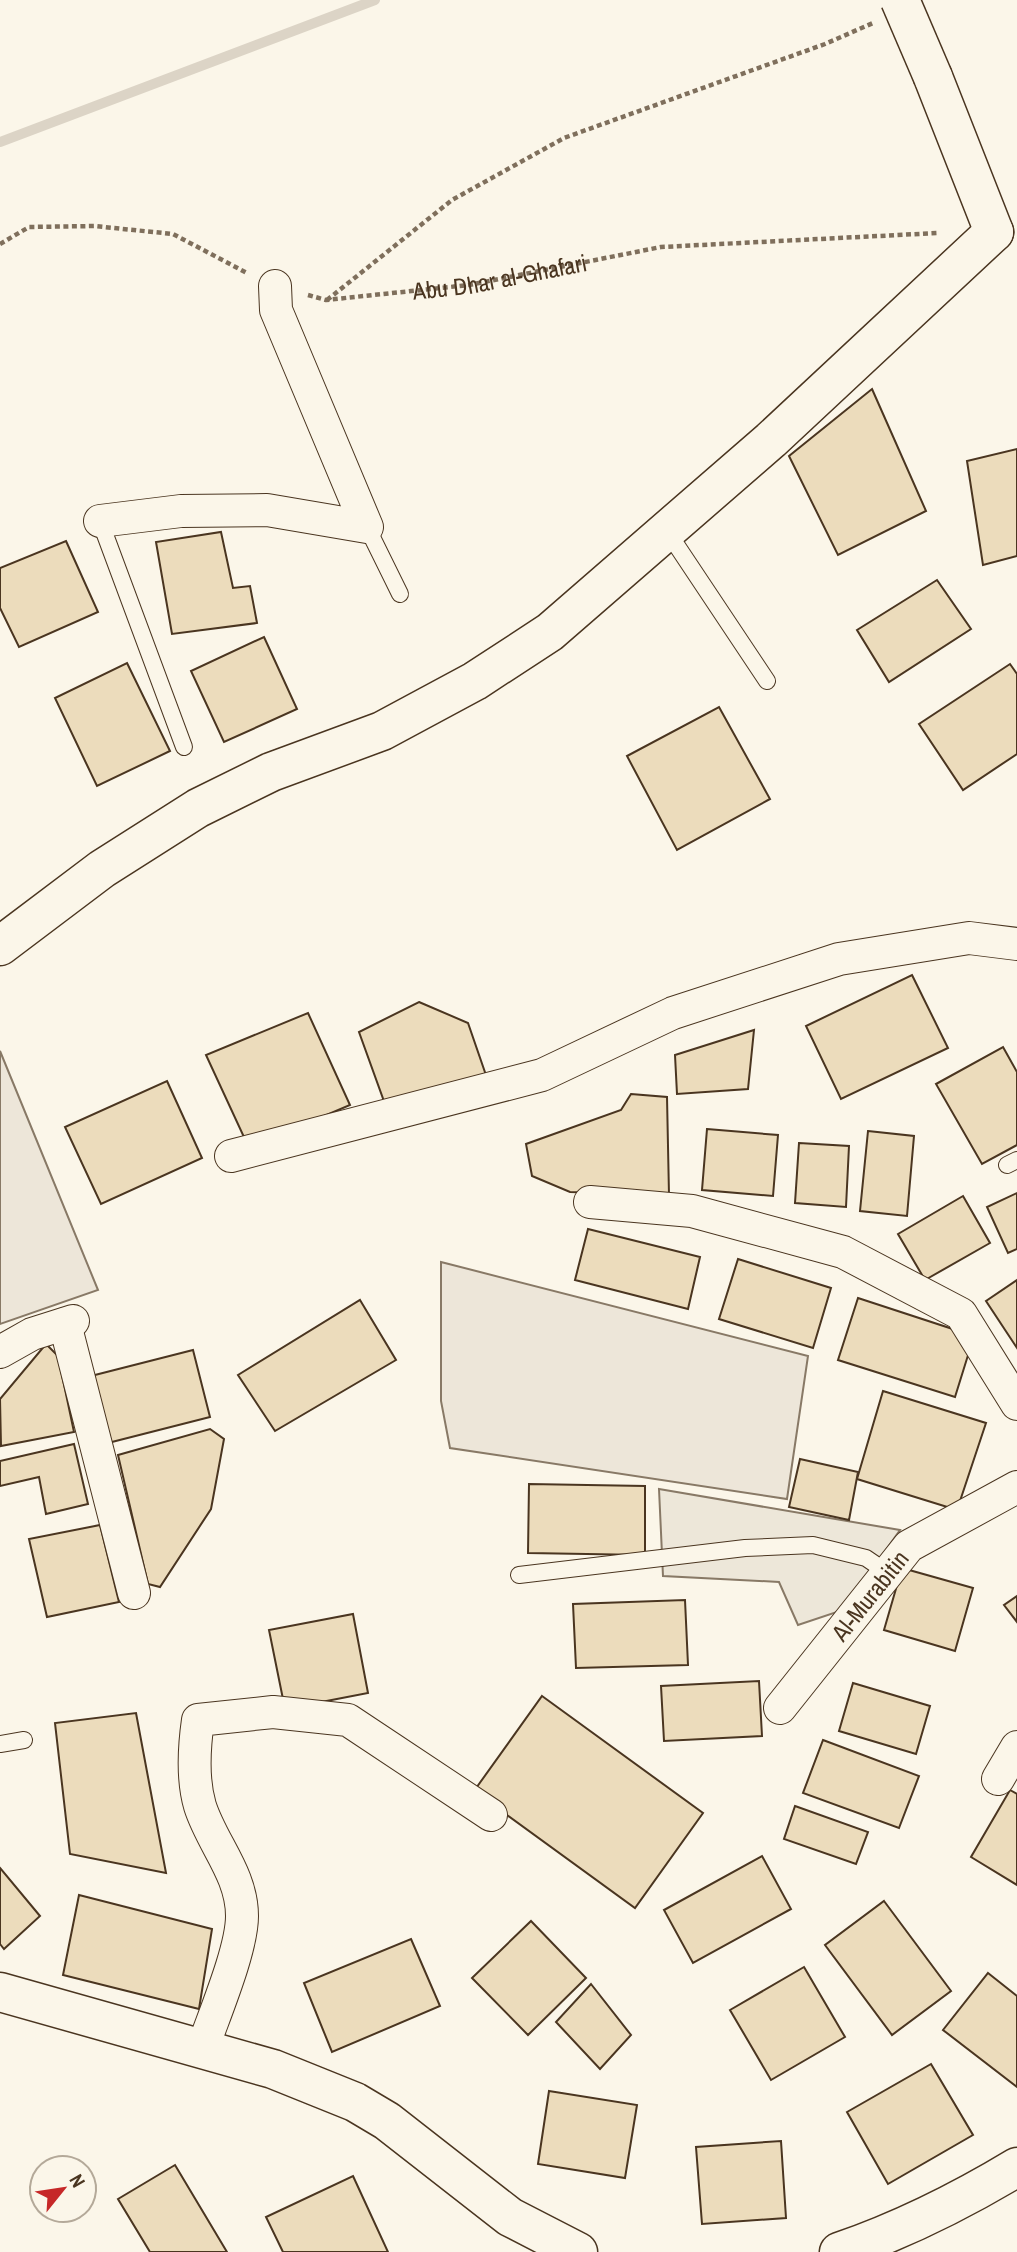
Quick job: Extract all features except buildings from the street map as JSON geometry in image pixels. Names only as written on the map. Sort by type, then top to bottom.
[{"type":"street","points":[[0,946],[102,869],[198,808],[271,772],[382,731],[475,681],[550,632],[1006,231],[933,77],[888,11]]},
{"type":"street","points":[[275,286],[276,310],[366,527]]},
{"type":"street","points":[[100,521],[181,510],[267,510],[366,527]]},
{"type":"street","points":[[231,1156],[542,1075],[673,1013],[839,959],[969,938],[1017,944]]},
{"type":"street","points":[[590,1202],[692,1211],[843,1252],[961,1314],[1017,1404]]},
{"type":"street","points":[[0,1352],[32,1334],[69,1322],[134,1592]]},
{"type":"street","name":"Al-Murabitin","points":[[780,1708],[909,1546],[1017,1487]]},
{"type":"street","points":[[202,2050],[235,1950],[242,1917],[237,1884],[200,1805],[194,1752],[198,1720],[273,1712],[348,1720],[491,1815]]},
{"type":"street","points":[[998,1779],[1017,1747]]},
{"type":"street","points":[[0,1992],[274,2069],[355,2102],[387,2121],[510,2217],[578,2252]]},
{"type":"street","points":[[839,2252],[900,2230],[961,2201],[1017,2167]]},
{"type":"lane","points":[[100,521],[184,747]]},
{"type":"lane","points":[[366,527],[400,594]]},
{"type":"lane","points":[[667,531],[767,681]]},
{"type":"lane","points":[[519,1576],[745,1548],[813,1545],[866,1558],[888,1573]]},
{"type":"lane","points":[[0,1744],[24,1740]]},
{"type":"path","points":[[326,300],[452,200],[564,138],[825,44],[888,11]]},
{"type":"path","name":"Abu Dhar al-Ghafari","points":[[0,244],[29,227],[94,226],[173,234],[275,286],[326,300],[469,285],[661,247],[896,233],[1006,231]]},
{"type":"shaded area","points":[[0,1051],[98,1290],[0,1324]]},
{"type":"shaded area","points":[[441,1262],[808,1356],[787,1499],[450,1448],[441,1401]]},
{"type":"shaded area","points":[[659,1489],[900,1530],[843,1610],[798,1625],[779,1582],[663,1576]]},
{"type":"waterway","points":[[0,142],[375,0]]}]
